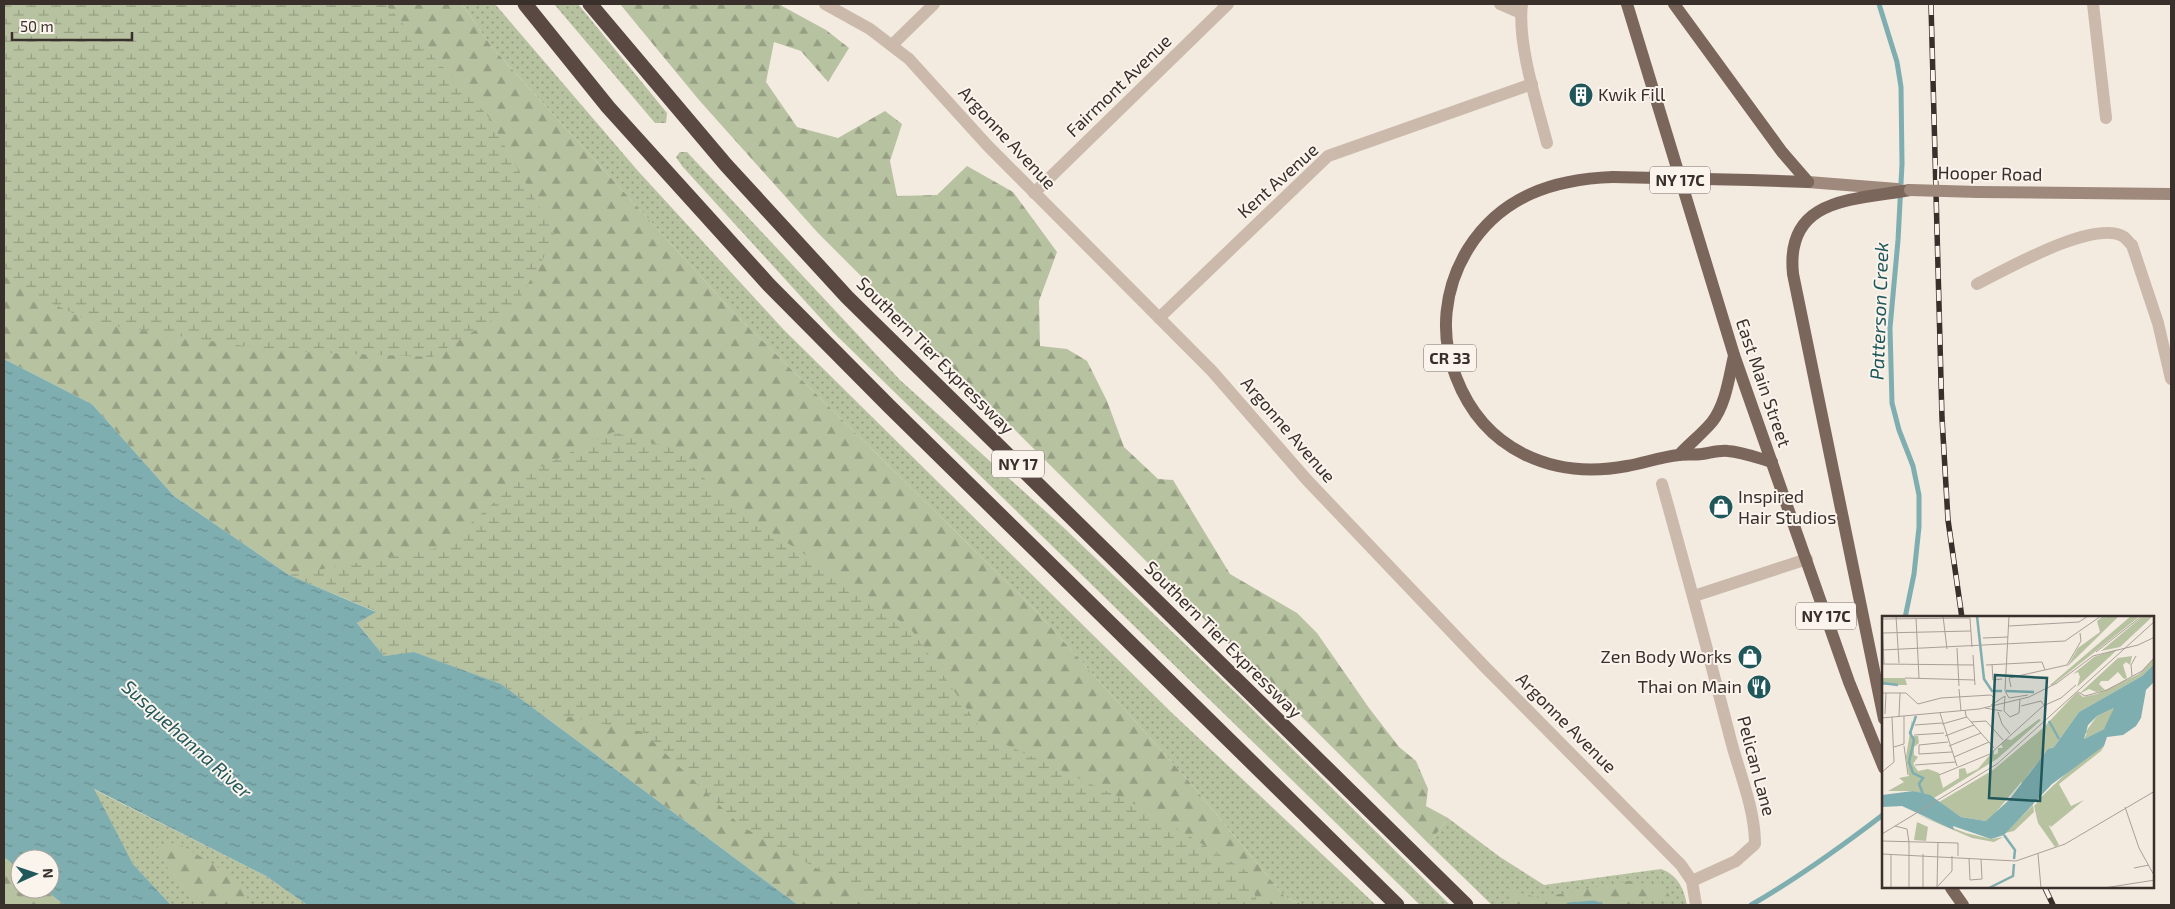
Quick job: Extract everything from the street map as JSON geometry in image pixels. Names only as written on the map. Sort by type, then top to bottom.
[{"type":"highway","name":"NY 17","points":[[525,4],[608,107],[769,285],[889,406],[1397,905]]},
{"type":"highway","name":"Southern Tier Expressway","points":[[590,4],[726,165],[847,297],[1466,905]]},
{"type":"main road","name":"East Main Street","points":[[1627,4],[1734,356],[1864,723],[1882,764]]},
{"type":"main road","points":[[1674,4],[1782,152],[1808,182]]},
{"type":"main road","name":"CR 33","points":[[1772,462],[1727,450],[1700,455],[1678,455],[1627,466],[1593,470],[1562,468],[1521,454],[1498,438],[1481,420],[1460,387],[1451,363],[1445,328],[1447,305],[1457,271],[1468,249],[1482,230],[1499,214],[1532,192],[1565,181],[1581,178],[1613,177],[1808,182]]},
{"type":"main road","points":[[1882,709],[1793,274],[1792,258],[1798,231],[1816,211],[1850,200],[1910,190]]},
{"type":"main road","points":[[1678,455],[1712,422],[1719,412],[1734,356]]},
{"type":"main road","points":[[1953,889],[1963,905]]},
{"type":"street","name":"Argonne Avenue","points":[[825,4],[893,44],[909,59],[987,145],[1212,371],[1307,480],[1485,667],[1681,865],[1692,881],[1696,905]]},
{"type":"street","points":[[893,44],[934,4]]},
{"type":"street","name":"Fairmont Avenue","points":[[1034,193],[1228,4]]},
{"type":"street","points":[[1500,4],[1522,9],[1520,23],[1532,84],[1547,143]]},
{"type":"street","points":[[2093,4],[2106,118]]},
{"type":"street","name":"Kent Avenue","points":[[1159,318],[1328,156],[1532,84]]},
{"type":"street","name":"Hooper Road","points":[[1808,182],[1910,190],[2171,194]]},
{"type":"street","points":[[1977,284],[2066,240],[2095,235],[2114,234],[2123,237],[2132,246],[2158,323],[2171,378]]},
{"type":"street","name":"Pelican Lane","points":[[1662,484],[1694,596],[1738,770],[1752,815],[1755,836],[1755,844],[1736,862],[1692,881]]},
{"type":"street","points":[[1694,596],[1807,559]]},
{"type":"green space","points":[[4,4],[462,4],[491,46],[733,312],[1037,612],[1187,779],[1285,897],[1303,905],[798,905],[501,684],[414,652],[384,656],[375,611],[289,575],[174,496],[92,404],[4,359]]},
{"type":"green space","points":[[4,4],[385,4],[488,116],[556,237],[515,306],[432,357],[275,351],[95,323],[33,295],[4,276]]},
{"type":"green space","points":[[462,4],[495,4],[638,171],[783,329],[1171,712],[1376,905],[1303,905],[1285,897],[1187,779],[1037,612],[733,312],[491,46]]},
{"type":"green space","points":[[554,4],[578,4],[667,113],[666,123],[655,123]]},
{"type":"green space","points":[[620,4],[781,4],[826,30],[849,48],[828,82],[801,51],[774,42],[766,82],[797,127],[838,138],[885,111],[902,124],[890,161],[897,196],[937,195],[967,166],[1013,192],[1057,252],[1039,301],[1040,346],[1067,349],[1087,361],[1107,401],[1124,447],[1158,479],[1173,480],[1230,574],[1297,613],[1317,633],[1369,708],[1399,747],[1416,761],[1428,789],[1426,806],[1448,818],[1429,844],[818,233],[699,100]]},
{"type":"green space","points":[[680,152],[687,152],[900,380],[1063,527],[1236,693],[1450,905],[1420,905],[835,334],[682,166],[676,157]]},
{"type":"green space","points":[[613,432],[675,449],[734,508],[826,568],[911,629],[985,735],[1145,809],[1248,872],[1258,905],[889,905],[869,898],[741,826],[643,732],[536,710],[501,684],[414,652],[384,656],[357,623],[375,611],[289,575],[444,547],[526,474]]},
{"type":"green space","points":[[93,789],[266,876],[307,905],[171,905],[133,864]]},
{"type":"green space","points":[[1448,818],[1500,857],[1544,885],[1661,869],[1672,875],[1679,883],[1687,905],[1492,905],[1429,844]]},
{"type":"green space","points":[[176,842],[216,866],[245,889],[249,905],[209,905],[199,900],[176,882],[156,848]]},
{"type":"green space","points":[[4,857],[10,862],[10,899],[56,899],[64,905],[4,905]]},
{"type":"green space","points":[[1629,881],[1664,887],[1672,900],[1639,898],[1631,905],[1510,904],[1510,890],[1539,898]]},
{"type":"green space","points":[[4,884],[10,889],[10,899],[21,899],[28,905],[4,905]]},
{"type":"water","name":"Susquehanna River","points":[[4,359],[92,404],[174,496],[289,575],[376,612],[357,623],[384,656],[414,652],[501,684],[798,905],[307,905],[266,876],[94,789],[133,864],[171,905],[64,905],[56,899],[60,899],[60,849],[10,849],[10,862],[4,857]]},
{"type":"waterway","name":"Patterson Creek","points":[[1879,4],[1897,62],[1901,87],[1902,164],[1898,240],[1890,328],[1892,403],[1899,430],[1913,466],[1919,495],[1919,527],[1914,574],[1905,616]]},
{"type":"waterway","name":"Patterson Creek","points":[[1751,905],[1819,862],[1882,816]]},
{"type":"waterway","name":"Patterson Creek","points":[[1569,905],[1594,903],[1600,905]]},
{"type":"railway","points":[[1931,4],[1942,418],[1948,520],[1962,616]]},
{"type":"railway","points":[[2045,889],[2053,905]]},
{"type":"place","name":"Kwik Fill","points":[[1581,95]]},
{"type":"place","name":"Inspired Hair Studios","points":[[1721,507]]},
{"type":"place","name":"Zen Body Works","points":[[1750,657]]},
{"type":"place","name":"Thai on Main","points":[[1759,687]]}]
